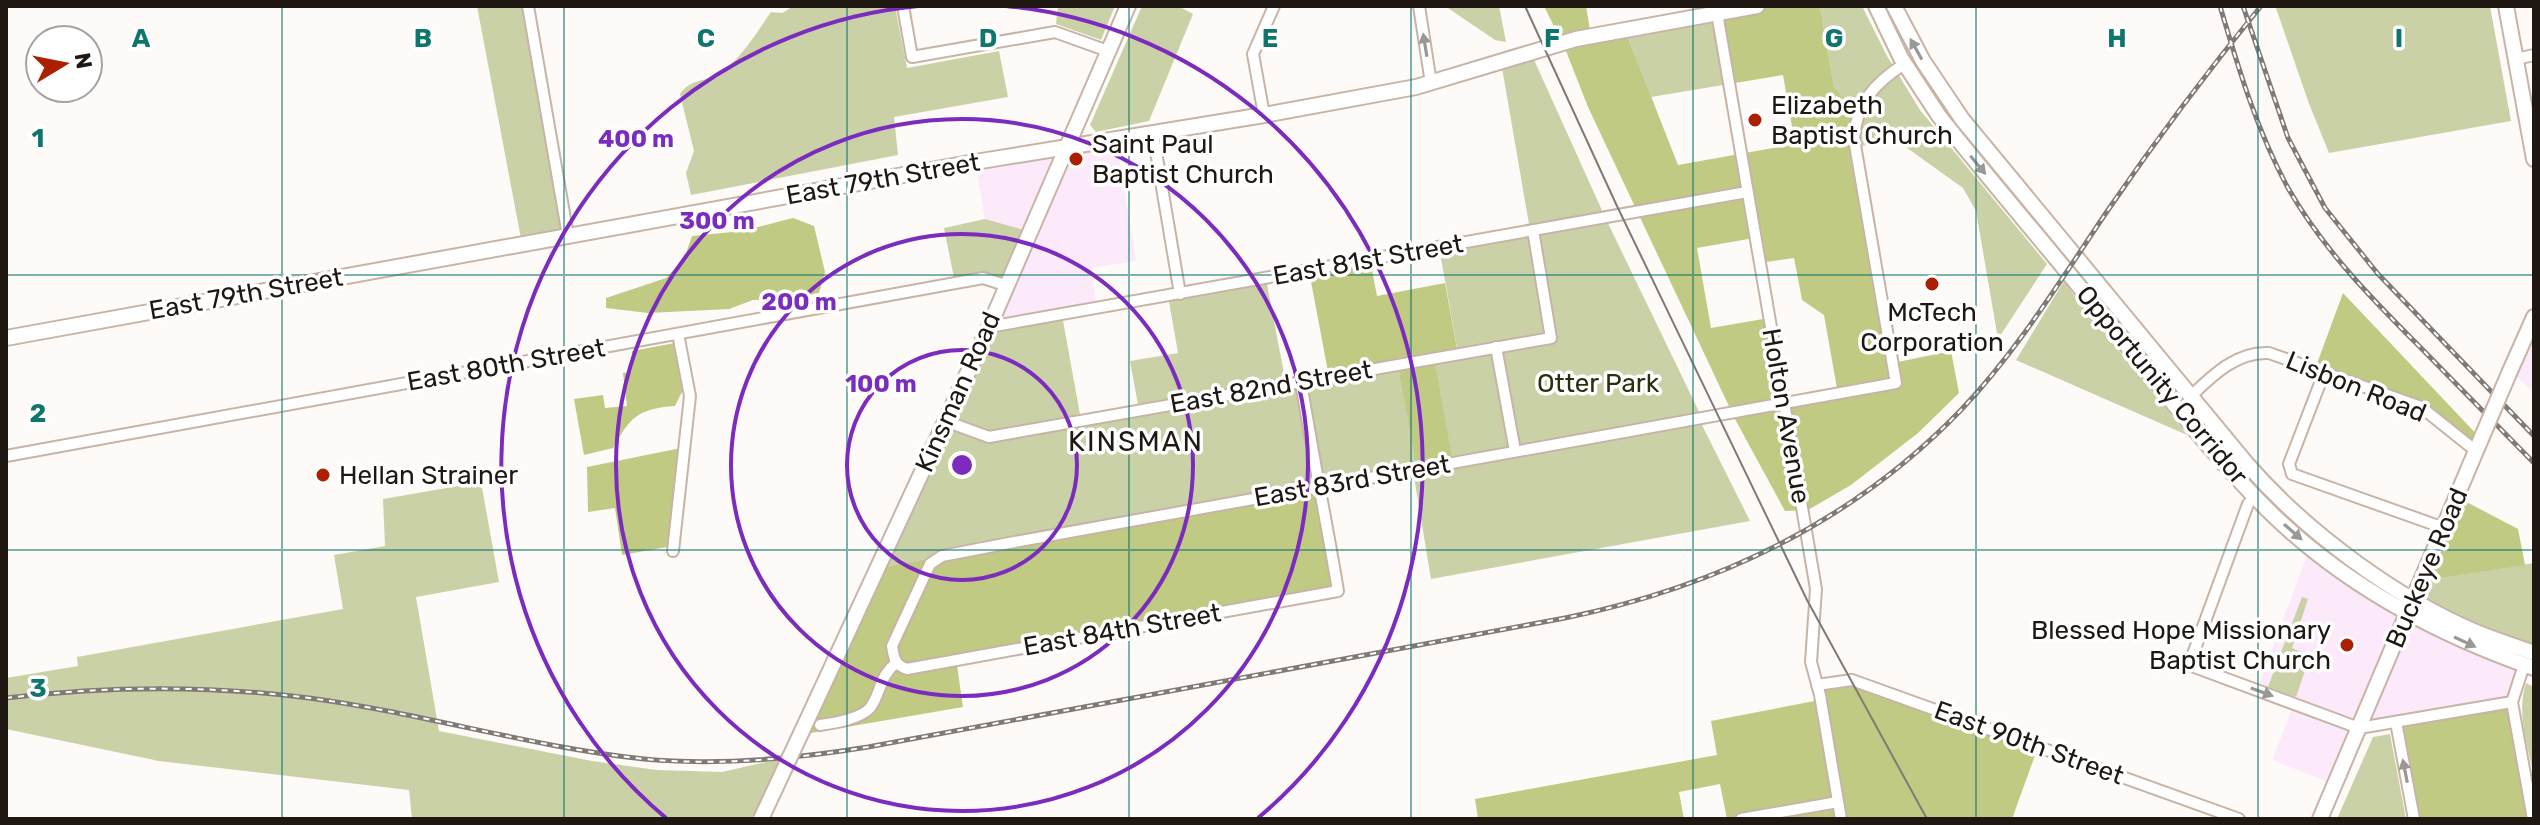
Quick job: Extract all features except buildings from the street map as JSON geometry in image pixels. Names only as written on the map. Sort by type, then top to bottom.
[{"type":"main road","name":"Kinsman Road","points":[[761,819],[989,327],[1128,6]]},
{"type":"main road","name":"East 79th Street","points":[[6,338],[1065,147],[1264,115],[1431,83],[1576,39],[1710,12],[1757,6]]},
{"type":"main road","name":"Opportunity Corridor","points":[[1876,6],[1904,64],[1956,139],[2204,441],[2255,496],[2320,555],[2411,606],[2471,645],[2531,662]]},
{"type":"main road","name":"Opportunity Corridor","points":[[1894,6],[1916,50],[1954,107],[2257,477],[2292,512],[2411,606]]},
{"type":"main road","points":[[2506,6],[2534,159]]},
{"type":"main road","name":"Buckeye Road","points":[[2320,819],[2534,317]]},
{"type":"street","points":[[528,6],[568,236]]},
{"type":"street","points":[[903,6],[912,57],[1055,32],[1108,51]]},
{"type":"street","points":[[1264,115],[1253,54],[1274,6]]},
{"type":"street","points":[[1419,6],[1431,83]]},
{"type":"street","name":"Holton Avenue","points":[[1710,12],[1747,192],[1816,589],[1811,662],[1841,819]]},
{"type":"street","points":[[2516,59],[2534,55]]},
{"type":"street","name":"East 83rd Street","points":[[896,663],[892,646],[930,564],[942,556],[1896,383],[1854,134],[1860,107],[1869,92],[1904,64]]},
{"type":"street","points":[[1153,134],[1180,294]]},
{"type":"street","name":"East 81st Street","points":[[989,327],[1747,192]]},
{"type":"street","name":"East 82nd Street","points":[[945,421],[989,437],[1551,338],[1533,230]]},
{"type":"street","name":"East 80th Street","points":[[6,456],[983,278],[1005,285]]},
{"type":"street","points":[[673,551],[690,396],[678,334]]},
{"type":"street","points":[[1496,347],[1515,451]]},
{"type":"street","name":"Lisbon Road","points":[[2191,396],[2229,364],[2258,352],[2269,353],[2421,407],[2479,445]]},
{"type":"street","points":[[2324,373],[2289,464],[2292,474],[2444,528]]},
{"type":"street","points":[[1301,382],[1320,487]]},
{"type":"street","name":"East 84th Street","points":[[896,663],[907,669],[1338,591],[1320,487]]},
{"type":"street","points":[[2255,496],[2248,504],[2189,665],[2359,728],[2512,702]]},
{"type":"street","points":[[2531,662],[2512,702],[2533,819]]},
{"type":"street","points":[[820,725],[860,715],[870,708],[885,672],[896,663]]},
{"type":"street","name":"East 90th Street","points":[[1817,685],[1852,680],[2239,819]]},
{"type":"street","points":[[2396,722],[2414,819]]},
{"type":"street","points":[[1741,819],[1838,802]]},
{"type":"shaded area","points":[[1116,140],[1136,261],[1091,268],[1097,309],[989,327],[1028,232],[985,219],[975,162]]},
{"type":"shaded area","points":[[2534,317],[2534,392],[2510,371]]},
{"type":"shaded area","points":[[2310,547],[2349,576],[2524,665],[2512,702],[2359,728],[2335,785],[2272,760],[2294,704],[2257,690]]},
{"type":"green space","points":[[477,6],[528,6],[568,236],[522,244]]},
{"type":"green space","points":[[794,6],[895,6],[907,68],[999,51],[1008,97],[894,117],[898,155],[691,195],[686,173],[694,151],[680,94],[693,83],[726,69],[771,12],[782,13]]},
{"type":"green space","points":[[1058,6],[1115,6],[1101,40],[1056,24]]},
{"type":"green space","points":[[1142,6],[1178,6],[1193,14],[1149,121],[1096,132],[1090,125]]},
{"type":"green space","points":[[1445,6],[1499,6],[1506,42],[1495,40]]},
{"type":"green space","points":[[1544,6],[1586,6],[1591,36],[1625,30],[1678,165],[1795,144],[1783,75],[1729,84],[1717,13],[1757,6],[1820,6],[1834,88],[1858,113],[1855,129],[1893,363],[1951,351],[1959,393],[1918,433],[1851,485],[1808,510],[1785,511],[1736,421],[1588,107]],"holes":[[[1754,238],[1759,263],[1794,258],[1802,300],[1824,315],[1838,394],[1784,403],[1769,318],[1711,328],[1697,248]]]},
{"type":"green space","points":[[1820,6],[1863,8],[1887,56],[1920,110],[2047,264],[1998,339],[1976,211],[1963,188],[1896,140],[1855,147],[1858,113],[1834,89]]},
{"type":"green space","points":[[2277,6],[2490,6],[2511,121],[2329,153],[2308,101]]},
{"type":"green space","points":[[1717,13],[1729,84],[1651,97],[1625,30]]},
{"type":"green space","name":"Otter Park","points":[[1533,52],[1605,217],[1750,521],[1431,579],[1413,471],[877,568],[989,327],[1062,315],[1081,420],[1139,410],[1130,361],[1178,353],[1168,296],[1266,279],[1286,384],[1458,353],[1439,247],[1530,230],[1501,62]]},
{"type":"green space","points":[[793,218],[814,226],[825,272],[819,293],[753,300],[729,309],[648,313],[606,308],[606,298],[666,278],[684,259],[692,236],[742,231]]},
{"type":"green space","points":[[985,219],[1028,231],[1005,285],[983,278],[955,283],[944,228]]},
{"type":"green space","points":[[1370,260],[1377,296],[1445,283],[1458,354],[1434,359],[1453,463],[1417,469],[1398,365],[1329,377],[1309,271]]},
{"type":"green space","points":[[2064,281],[2071,291],[2187,435],[2016,360]]},
{"type":"green space","points":[[2343,293],[2481,439],[2476,451],[2426,410],[2315,369]]},
{"type":"green space","points":[[680,342],[687,382],[675,406],[644,412],[631,421],[613,448],[584,455],[574,399],[603,395],[605,408],[627,406],[623,373],[631,372],[632,351]]},
{"type":"green space","points":[[681,448],[667,547],[622,555],[615,508],[588,512],[587,467]]},
{"type":"green space","points":[[481,482],[499,582],[416,597],[439,731],[592,761],[657,770],[722,772],[789,757],[761,819],[412,819],[409,790],[159,761],[6,729],[6,678],[78,666],[77,657],[343,609],[334,555],[385,546],[383,499]]},
{"type":"green space","points":[[1320,487],[1339,596],[957,665],[963,707],[800,735],[877,568]]},
{"type":"green space","points":[[2457,497],[2518,529],[2525,565],[2421,581]]},
{"type":"green space","points":[[2534,563],[2534,653],[2414,599],[2421,581]]},
{"type":"green space","points":[[2302,597],[2308,599],[2292,648],[2310,656],[2296,697],[2268,687]]},
{"type":"green space","points":[[1850,680],[2038,747],[2012,819],[1778,819],[1777,813],[1727,819],[1720,784],[1679,792],[1684,819],[1478,819],[1475,799],[1717,755],[1711,721],[1820,700],[1817,685]]},
{"type":"green space","points":[[2526,683],[2534,687],[2534,777],[2523,718]]},
{"type":"green space","points":[[2512,702],[2533,819],[2414,819],[2396,722]]},
{"type":"green space","points":[[2390,734],[2406,819],[2337,819],[2373,737]]},
{"type":"tram line","points":[[1525,6],[1616,204],[1807,600],[1927,819]]},
{"type":"railway","points":[[2220,6],[2241,75],[2277,166],[2316,232],[2365,291],[2534,463]]},
{"type":"railway","points":[[2243,6],[2288,138],[2325,208],[2378,274],[2534,436]]},
{"type":"railway","points":[[6,698],[82,691],[158,689],[271,694],[351,704],[602,754],[672,761],[756,760],[868,747],[1621,605],[1728,568],[1779,544],[1828,517],[1919,450],[1982,387],[2020,338],[2145,158],[2261,6]]},
{"type":"place","name":"Elizabeth Baptist Church","points":[[1755,120]]},
{"type":"place","name":"Saint Paul Baptist Church","points":[[1076,159]]},
{"type":"place","name":"McTech Corporation","points":[[1932,284]]},
{"type":"place","name":"Hellan Strainer","points":[[323,475]]},
{"type":"place","name":"Blessed Hope Missionary Baptist Church","points":[[2347,645]]},
{"type":"district","name":"KINSMAN","points":[[1136,441]]}]
